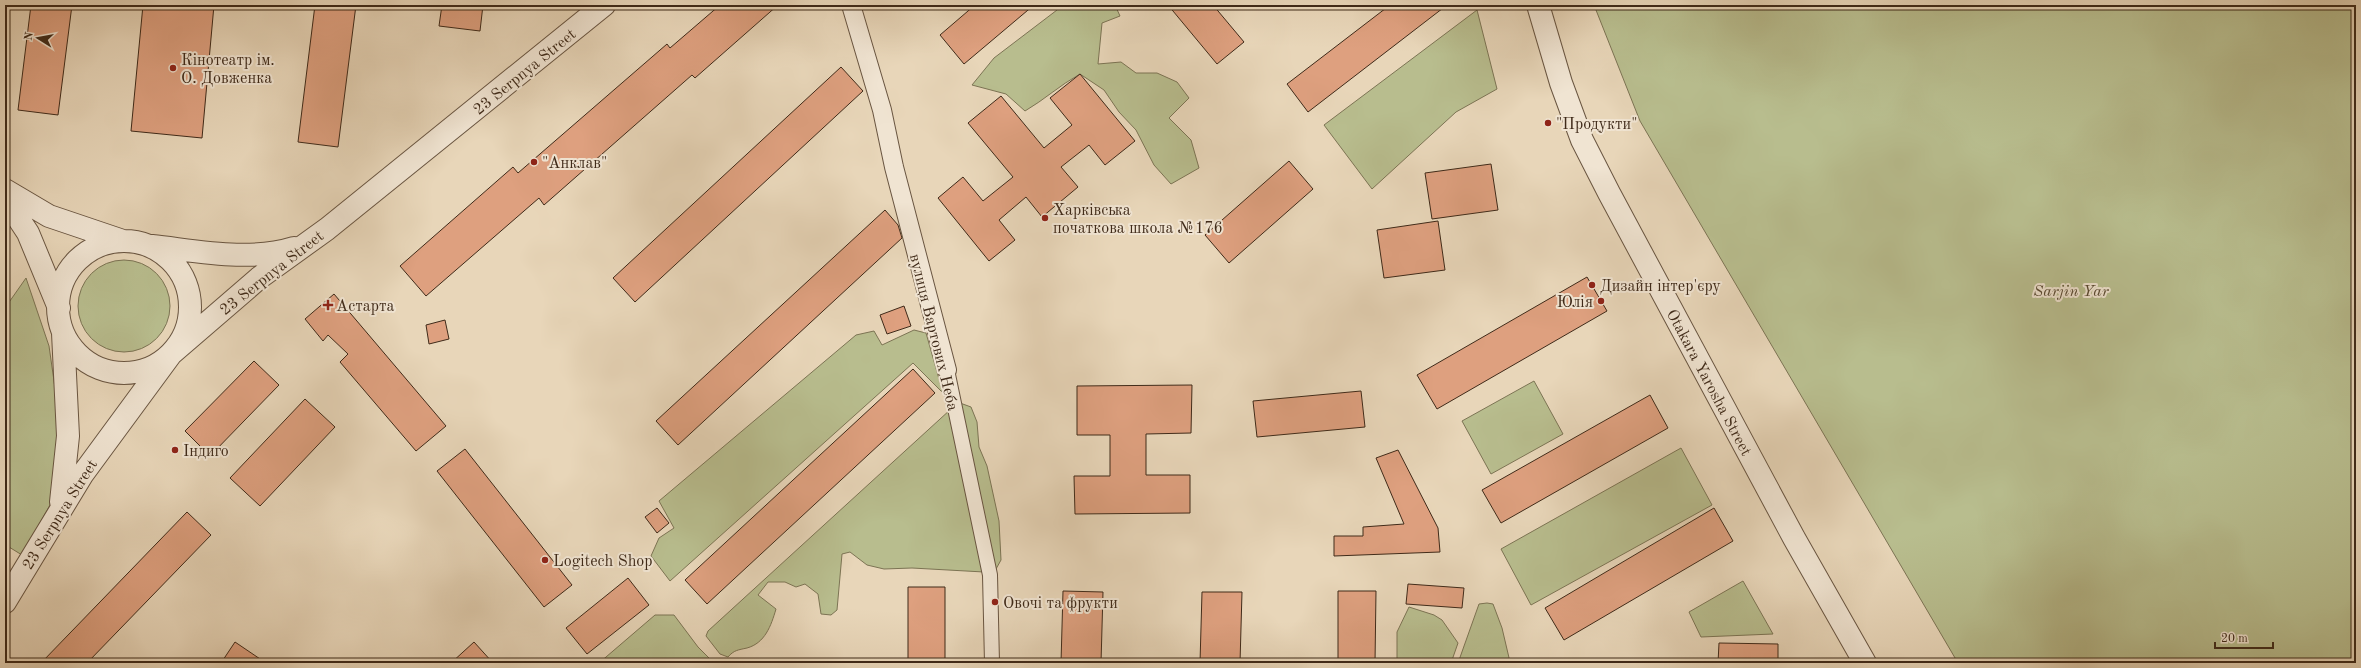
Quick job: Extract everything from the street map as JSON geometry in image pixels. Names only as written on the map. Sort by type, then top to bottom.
[{"type":"street","name":"23 Serpnya Street","points":[[63,330],[69,343],[84,359],[103,370],[117,373],[146,369],[171,354],[232,300],[299,247],[339,219],[604,5]]},
{"type":"street","name":"вулиця Вартових Неба","points":[[851,5],[882,110],[894,167],[946,370],[990,575],[992,663]]},
{"type":"street","name":"Otakara Yarosha Street","points":[[1538,5],[1562,83],[1582,140],[1608,193],[1787,524],[1865,663]]},
{"type":"street","points":[[5,190],[49,216],[123,241]]},
{"type":"street","name":"23 Serpnya Street","points":[[5,198],[28,233],[58,308],[63,330],[68,436],[67,461],[60,510]]},
{"type":"street","name":"23 Serpnya Street","points":[[5,602],[60,510],[101,448],[180,343],[188,322],[190,301],[187,287],[172,262],[148,246],[123,241],[101,246],[81,257],[64,280],[58,308]]},
{"type":"street","points":[[148,246],[242,254],[265,254],[299,247]]},
{"type":"green space","points":[[1058,5],[1115,5],[1120,16],[1102,23],[1098,64],[1121,62],[1136,73],[1157,73],[1177,82],[1189,98],[1169,118],[1191,140],[1199,168],[1171,184],[1154,165],[1136,130],[1119,112],[1104,90],[1080,74],[1025,111],[1006,94],[972,85],[994,58],[1057,10]]},
{"type":"green space","name":"Sarjin Yar","points":[[1594,5],[2356,5],[2356,663],[1958,663],[1640,121]]},
{"type":"green space","points":[[1477,10],[1497,89],[1456,112],[1372,189],[1324,125]]},
{"type":"green space","points":[[124,260],[142,263],[157,273],[167,288],[170,306],[167,324],[157,339],[142,349],[124,352],[106,349],[91,339],[81,324],[78,306],[81,288],[91,273],[106,263]]},
{"type":"green space","points":[[26,278],[49,346],[58,409],[55,476],[50,505],[22,555],[9,547],[5,553],[5,308]]},
{"type":"green space","points":[[914,330],[926,333],[943,393],[913,363],[670,581],[651,556],[659,538],[674,528],[659,501],[856,335],[874,331],[882,345]]},
{"type":"green space","points":[[1534,381],[1563,434],[1491,474],[1462,421]]},
{"type":"green space","points":[[960,403],[971,407],[977,422],[979,447],[987,466],[999,521],[1001,560],[996,569],[984,572],[912,568],[884,569],[867,565],[850,552],[842,554],[837,610],[831,615],[821,614],[818,594],[805,584],[796,587],[785,582],[768,582],[758,595],[776,609],[772,622],[763,638],[753,646],[736,651],[728,657],[720,654],[706,636],[708,631],[951,409]]},
{"type":"green space","points":[[1681,448],[1712,505],[1531,605],[1501,549]]},
{"type":"green space","points":[[1743,581],[1773,634],[1701,637],[1689,612]]},
{"type":"green space","points":[[1479,604],[1493,604],[1502,628],[1510,662],[1458,663]]},
{"type":"green space","points":[[1409,607],[1434,615],[1442,620],[1458,643],[1451,663],[1397,663],[1397,632]]},
{"type":"green space","points":[[655,615],[674,615],[698,647],[714,663],[599,663]]},
{"type":"building","points":[[31,5],[72,5],[58,115],[18,110]]},
{"type":"building","name":"Кінотеатр ім. О. Довженка","points":[[143,5],[214,5],[202,138],[131,131]]},
{"type":"building","points":[[315,5],[356,5],[338,147],[298,142]]},
{"type":"building","points":[[442,5],[483,5],[480,31],[439,26]]},
{"type":"building","points":[[720,5],[778,5],[695,78],[692,75],[544,205],[539,198],[426,296],[400,266],[513,167],[518,173],[667,44],[670,48]]},
{"type":"building","points":[[975,5],[1034,5],[964,64],[940,35]]},
{"type":"building","points":[[1168,5],[1213,5],[1244,42],[1217,64]]},
{"type":"building","points":[[1390,5],[1447,5],[1308,112],[1287,84]]},
{"type":"building","points":[[841,67],[863,91],[635,302],[613,278]]},
{"type":"building","points":[[1080,74],[1135,141],[1105,165],[1089,145],[1061,167],[1078,187],[1042,217],[1026,197],[999,220],[1015,240],[989,261],[938,198],[963,177],[983,201],[1013,177],[968,123],[1001,96],[1044,148],[1072,125],[1050,98]]},
{"type":"building","points":[[1289,161],[1313,189],[1229,263],[1205,235]]},
{"type":"building","points":[[1491,164],[1498,210],[1432,219],[1425,173]]},
{"type":"building","points":[[885,210],[898,225],[902,238],[678,445],[656,421]]},
{"type":"building","points":[[1438,221],[1445,270],[1384,278],[1377,230]]},
{"type":"building","points":[[1587,277],[1607,311],[1437,409],[1417,375]]},
{"type":"building","points":[[334,294],[446,426],[416,451],[340,362],[348,354],[328,335],[323,341],[305,319]]},
{"type":"building","points":[[904,306],[911,326],[887,334],[880,315]]},
{"type":"building","points":[[445,320],[449,339],[429,344],[426,325]]},
{"type":"building","points":[[254,361],[279,385],[210,456],[185,431]]},
{"type":"building","points":[[913,369],[935,393],[707,604],[685,580]]},
{"type":"building","points":[[1192,385],[1191,433],[1146,434],[1146,475],[1190,475],[1190,513],[1075,514],[1074,476],[1110,476],[1110,435],[1077,435],[1077,386]]},
{"type":"building","points":[[1361,391],[1365,427],[1257,437],[1253,401]]},
{"type":"building","points":[[1650,395],[1668,428],[1501,523],[1482,490]]},
{"type":"building","points":[[305,399],[335,427],[260,506],[230,478]]},
{"type":"building","points":[[465,449],[572,585],[544,607],[437,471]]},
{"type":"building","points":[[1398,450],[1438,528],[1440,552],[1334,556],[1334,536],[1363,536],[1363,527],[1404,524],[1376,458]]},
{"type":"building","points":[[657,508],[669,523],[657,533],[645,517]]},
{"type":"building","points":[[1714,508],[1733,541],[1564,640],[1545,608]]},
{"type":"building","points":[[187,512],[211,535],[87,663],[41,663]]},
{"type":"building","points":[[628,578],[649,605],[587,654],[566,628]]},
{"type":"building","points":[[1408,584],[1464,588],[1462,608],[1406,604]]},
{"type":"building","points":[[908,587],[945,587],[945,663],[908,663]]},
{"type":"building","points":[[1063,591],[1103,592],[1101,663],[1061,663]]},
{"type":"building","points":[[1338,591],[1376,591],[1375,663],[1338,663]]},
{"type":"building","points":[[1202,592],[1242,592],[1240,663],[1200,663]]},
{"type":"building","points":[[235,642],[266,663],[221,663]]},
{"type":"building","points":[[474,642],[493,663],[451,663]]},
{"type":"building","points":[[1719,643],[1778,644],[1778,663],[1718,663]]},
{"type":"place","name":"Кінотеатр ім. О. Довженка","points":[[173,68]]},
{"type":"place","name":"\"Продукти\"","points":[[1548,123]]},
{"type":"place","name":"\"Анклав\"","points":[[534,162]]},
{"type":"place","name":"Харківська початкова школа №176","points":[[1045,218]]},
{"type":"place","name":"Дизайн інтер'єру","points":[[1592,285]]},
{"type":"place","name":"Юлія","points":[[1601,301]]},
{"type":"place","name":"Астарта","points":[[328,305]]},
{"type":"place","name":"Індиго","points":[[175,450]]},
{"type":"place","name":"Logitech Shop","points":[[545,560]]},
{"type":"place","name":"Овочі та фрукти","points":[[995,602]]}]
